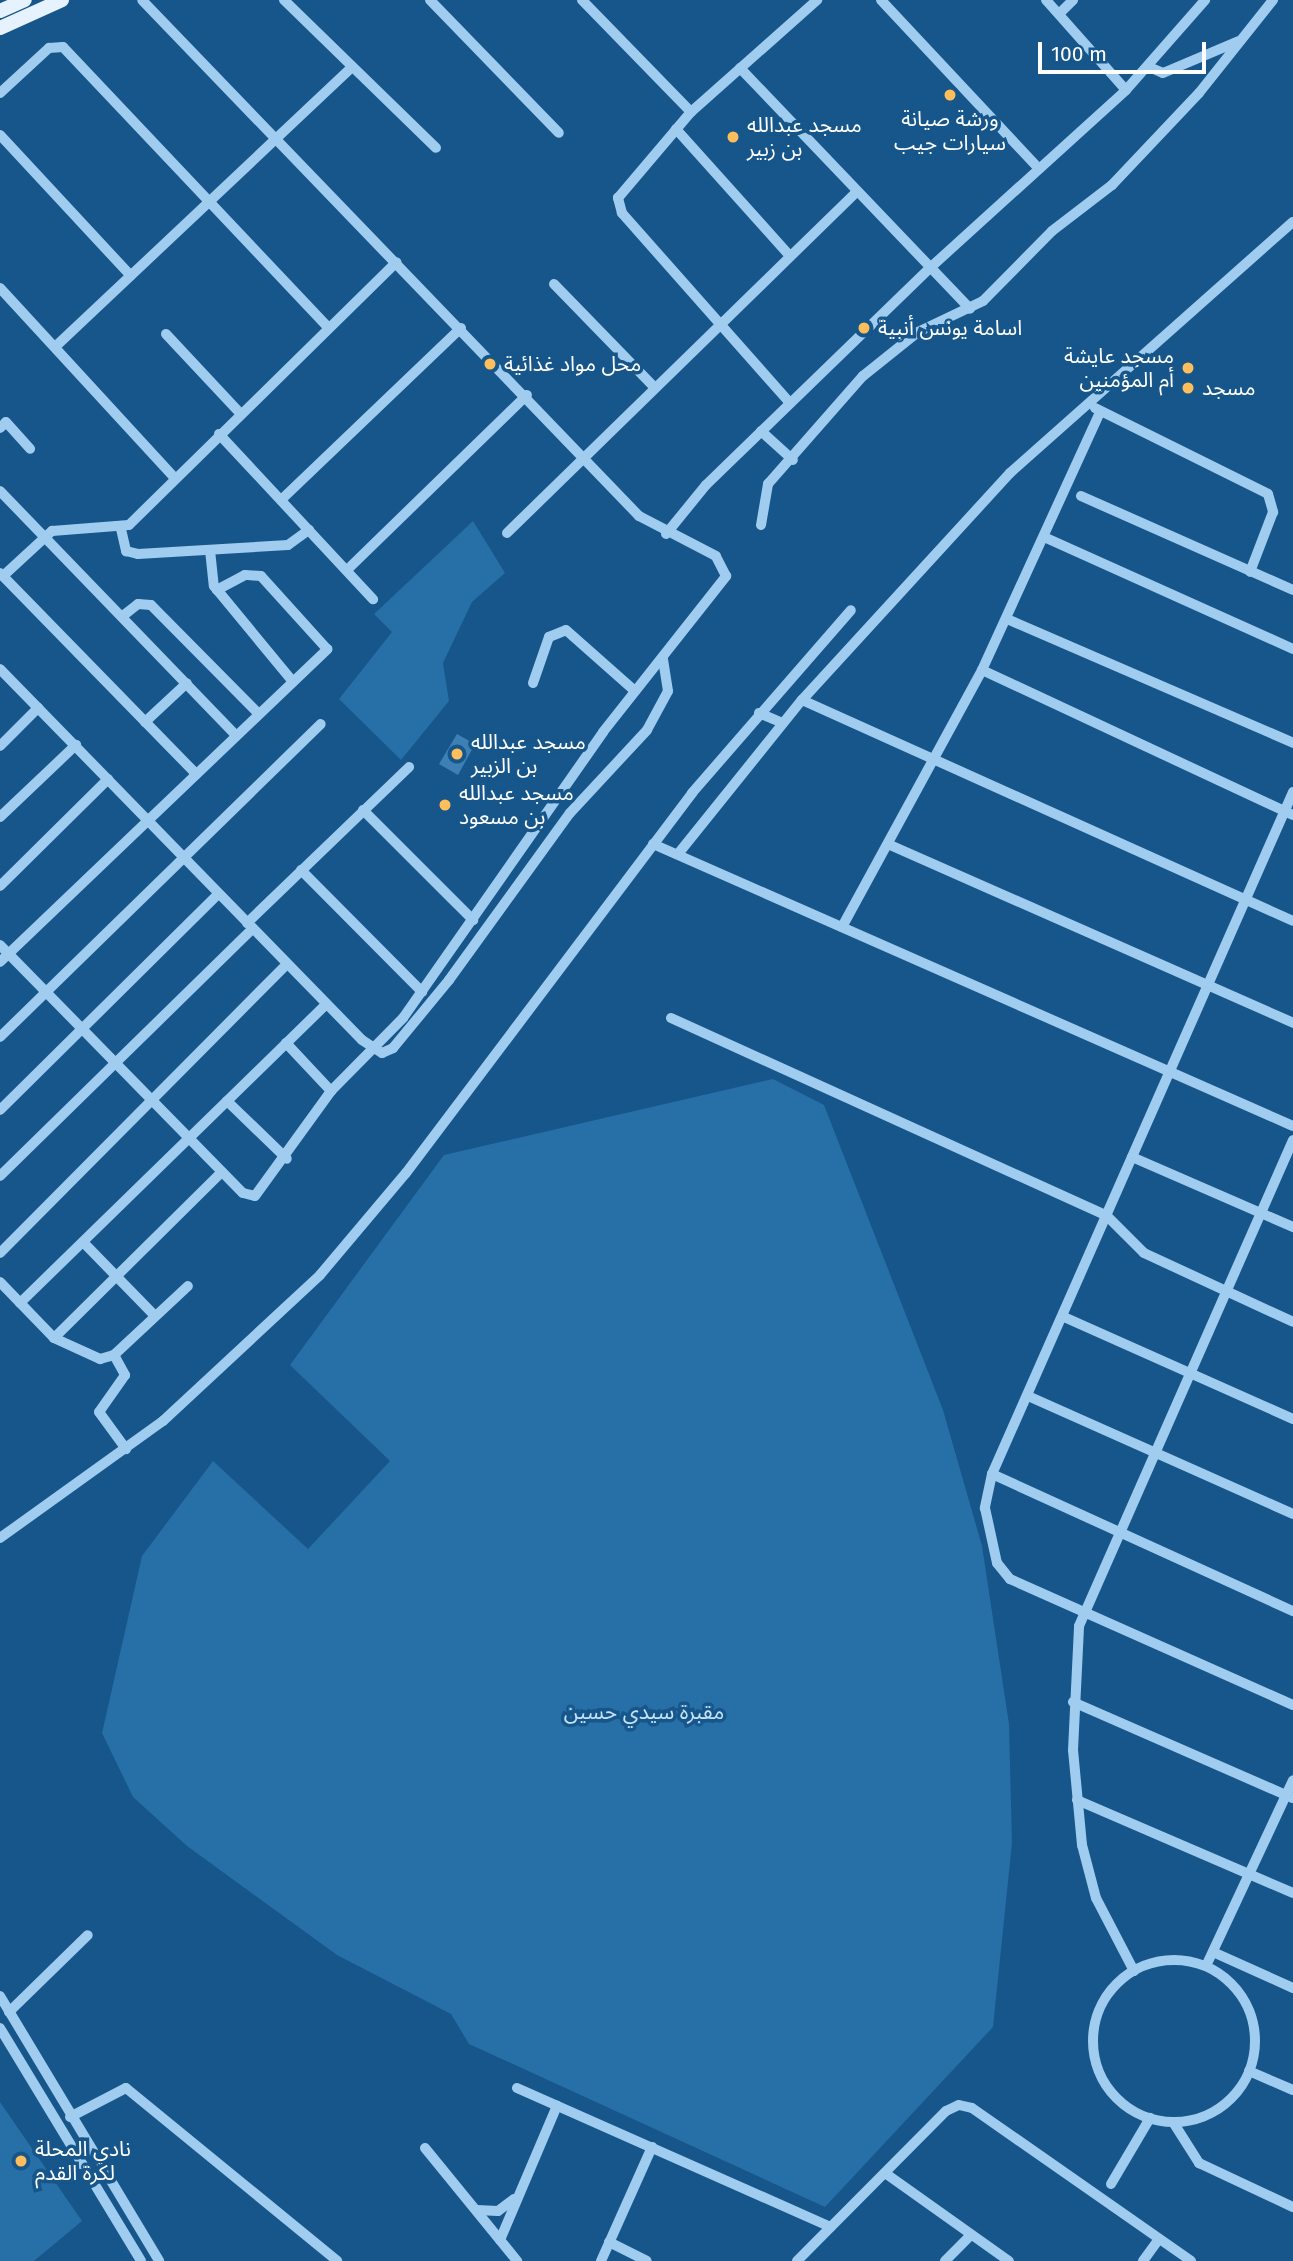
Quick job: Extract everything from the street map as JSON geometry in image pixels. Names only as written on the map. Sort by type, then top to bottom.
[{"type":"main road","points":[[0,11],[25,0]]},
{"type":"main road","points":[[0,28],[62,0]]},
{"type":"street","points":[[0,945],[4,958],[46,992],[222,1172],[252,1196],[287,1159],[331,1091],[374,1050],[422,992],[635,691],[663,659],[726,576],[716,556],[666,534],[639,516],[586,456],[142,0]]},
{"type":"street","points":[[284,0],[436,148]]},
{"type":"street","points":[[430,0],[559,134]]},
{"type":"street","points":[[582,0],[691,112]]},
{"type":"street","points":[[790,403],[618,206],[622,188],[691,112],[817,0]]},
{"type":"street","points":[[881,0],[1039,169]]},
{"type":"street","points":[[1046,0],[1126,90]]},
{"type":"street","points":[[1059,14],[1073,0]]},
{"type":"street","points":[[666,534],[790,403],[931,267],[1126,90],[1149,67],[1205,0]]},
{"type":"street","points":[[761,525],[765,490],[877,362],[918,332],[970,309],[1112,184],[1273,0]]},
{"type":"street","points":[[1149,67],[1163,73],[1239,41]]},
{"type":"street","points":[[0,93],[60,45],[328,327]]},
{"type":"street","points":[[55,348],[352,67]]},
{"type":"street","points":[[740,68],[970,309]]},
{"type":"street","points":[[676,129],[790,256]]},
{"type":"street","points":[[0,135],[131,276]]},
{"type":"street","points":[[507,533],[857,191]]},
{"type":"street","points":[[678,854],[802,700],[1010,473],[1090,405],[1160,334],[1293,222]]},
{"type":"street","points":[[196,774],[2,574],[45,537],[60,529],[121,529],[397,262]]},
{"type":"street","points":[[554,284],[655,388]]},
{"type":"street","points":[[0,288],[175,478]]},
{"type":"street","points":[[281,500],[461,328]]},
{"type":"street","points":[[166,334],[240,413]]},
{"type":"street","points":[[346,570],[527,396]]},
{"type":"street","points":[[1090,405],[1268,494],[1273,512],[1250,572]]},
{"type":"street","points":[[842,927],[890,845],[982,670],[1100,412]]},
{"type":"street","points":[[2,422],[30,449]]},
{"type":"street","points":[[761,431],[793,460]]},
{"type":"street","points":[[219,434],[373,599]]},
{"type":"street","points":[[0,491],[124,615],[236,736]]},
{"type":"street","points":[[1081,496],[1293,590]]},
{"type":"street","points":[[121,529],[132,554],[288,545],[309,530]]},
{"type":"street","points":[[1044,537],[1293,649]]},
{"type":"street","points":[[210,550],[217,590],[293,682]]},
{"type":"street","points":[[4,958],[325,651],[325,643],[261,576],[245,575],[217,590]]},
{"type":"street","points":[[124,615],[138,604],[151,605],[259,714]]},
{"type":"street","points":[[0,1538],[126,1450],[262,1333],[348,1244],[653,844],[759,713],[852,610]]},
{"type":"street","points":[[1007,620],[1293,743]]},
{"type":"street","points":[[533,684],[550,637],[566,630],[635,691]]},
{"type":"street","points":[[1,671],[76,744],[249,926],[374,1050],[393,1048],[570,813],[647,730],[668,691],[663,659]]},
{"type":"street","points":[[982,670],[1289,813]]},
{"type":"street","points":[[145,722],[187,683]]},
{"type":"street","points":[[802,700],[934,764],[1293,921]]},
{"type":"street","points":[[0,746],[38,708]]},
{"type":"street","points":[[759,713],[782,723]]},
{"type":"street","points":[[0,1037],[321,724]]},
{"type":"street","points":[[0,817],[76,744]]},
{"type":"street","points":[[0,1176],[116,1063],[301,870],[409,767]]},
{"type":"street","points":[[0,886],[108,779]]},
{"type":"street","points":[[1293,792],[1289,813],[1246,901],[1064,1317],[992,1474],[985,1508],[1000,1568],[1016,1582],[1293,1704]]},
{"type":"street","points":[[363,810],[473,920]]},
{"type":"street","points":[[653,844],[1293,1126]]},
{"type":"street","points":[[890,845],[1293,1023]]},
{"type":"street","points":[[301,870],[422,992]]},
{"type":"street","points":[[0,1110],[218,894]]},
{"type":"street","points":[[0,1254],[287,964]]},
{"type":"street","points":[[20,1303],[326,1004]]},
{"type":"street","points":[[671,1018],[1107,1216],[1144,1253],[1293,1322]]},
{"type":"street","points":[[286,1043],[331,1091]]},
{"type":"street","points":[[227,1101],[287,1159]]},
{"type":"street","points":[[1134,1971],[1088,1875],[1077,1800],[1073,1702],[1082,1612],[1293,1140]]},
{"type":"street","points":[[1132,1157],[1293,1227]]},
{"type":"street","points":[[54,1338],[222,1172]]},
{"type":"street","points":[[83,1242],[155,1316]]},
{"type":"street","points":[[0,1282],[54,1338],[95,1358],[114,1355],[188,1286]]},
{"type":"street","points":[[1064,1317],[1293,1419]]},
{"type":"street","points":[[114,1355],[125,1375],[98,1409],[126,1450]]},
{"type":"street","points":[[1028,1396],[1293,1514]]},
{"type":"street","points":[[992,1474],[1293,1611]]},
{"type":"street","points":[[1073,1702],[1289,1797]]},
{"type":"street","points":[[1206,1966],[1289,1797],[1293,1780]]},
{"type":"street","points":[[1077,1800],[1293,1893]]},
{"type":"street","points":[[9,2012],[88,1935]]},
{"type":"street","points":[[1213,1952],[1293,1987]]},
{"type":"street","points":[[1170,1960],[1206,1966],[1232,1984],[1249,2010],[1255,2040],[1249,2071],[1213,2112],[1173,2122],[1150,2118],[1114,2095],[1094,2050],[1104,2001],[1134,1971],[1170,1960]]},
{"type":"street","points":[[0,1996],[70,2117],[159,2261]]},
{"type":"street","points":[[0,2028],[141,2261]]},
{"type":"street","points":[[1249,2071],[1293,2090]]},
{"type":"street","points":[[70,2117],[127,2088],[337,2261]]},
{"type":"street","points":[[517,2088],[831,2227]]},
{"type":"street","points":[[500,2240],[514,2199],[557,2106]]},
{"type":"street","points":[[797,2261],[946,2111],[968,2106],[1191,2261]]},
{"type":"street","points":[[1111,2184],[1150,2118]]},
{"type":"street","points":[[1173,2122],[1199,2163],[1293,2207]]},
{"type":"street","points":[[601,2261],[652,2147]]},
{"type":"street","points":[[425,2148],[517,2261]]},
{"type":"street","points":[[885,2173],[1009,2261]]},
{"type":"street","points":[[477,2210],[498,2211],[514,2199]]},
{"type":"street","points":[[944,2261],[971,2235]]},
{"type":"street","points":[[1143,2261],[1159,2239]]},
{"type":"street","points":[[609,2242],[648,2261]]},
{"type":"green space","points":[[473,521],[505,573],[472,602],[443,663],[449,701],[401,760],[339,699],[392,632],[374,614]]},
{"type":"green space","name":"مقبرة سيدي حسين","points":[[773,1079],[824,1105],[943,1410],[982,1546],[1009,1724],[1012,1843],[993,2027],[825,2207],[469,2044],[451,2014],[337,1955],[187,1846],[133,1797],[102,1733],[142,1556],[213,1461],[308,1549],[390,1461],[290,1365],[444,1155]]},
{"type":"green space","name":"نادي المحلة لكرة القدم","points":[[0,2102],[82,2221],[34,2261],[0,2261]]},
{"type":"building","name":"مسجد عبدالله بن الزبير","points":[[457,734],[475,744],[458,775],[439,764]]},
{"type":"place","name":"ورشة صيانة سيارات جيب","points":[[950,95]]},
{"type":"place","name":"مسجد عبدالله بن زبير","points":[[733,137]]},
{"type":"place","name":"اسامة يونس أنبية","points":[[864,328]]},
{"type":"place","name":"محل مواد غذائية","points":[[490,364]]},
{"type":"place","name":"مسجد عايشة أم المؤمنين","points":[[1188,368]]},
{"type":"place","name":"مسجد","points":[[1188,388]]},
{"type":"place","name":"مسجد عبدالله بن الزبير","points":[[457,754]]},
{"type":"place","name":"مسجد عبدالله بن مسعود","points":[[445,805]]},
{"type":"place","name":"نادي المحلة لكرة القدم","points":[[21,2161]]}]
